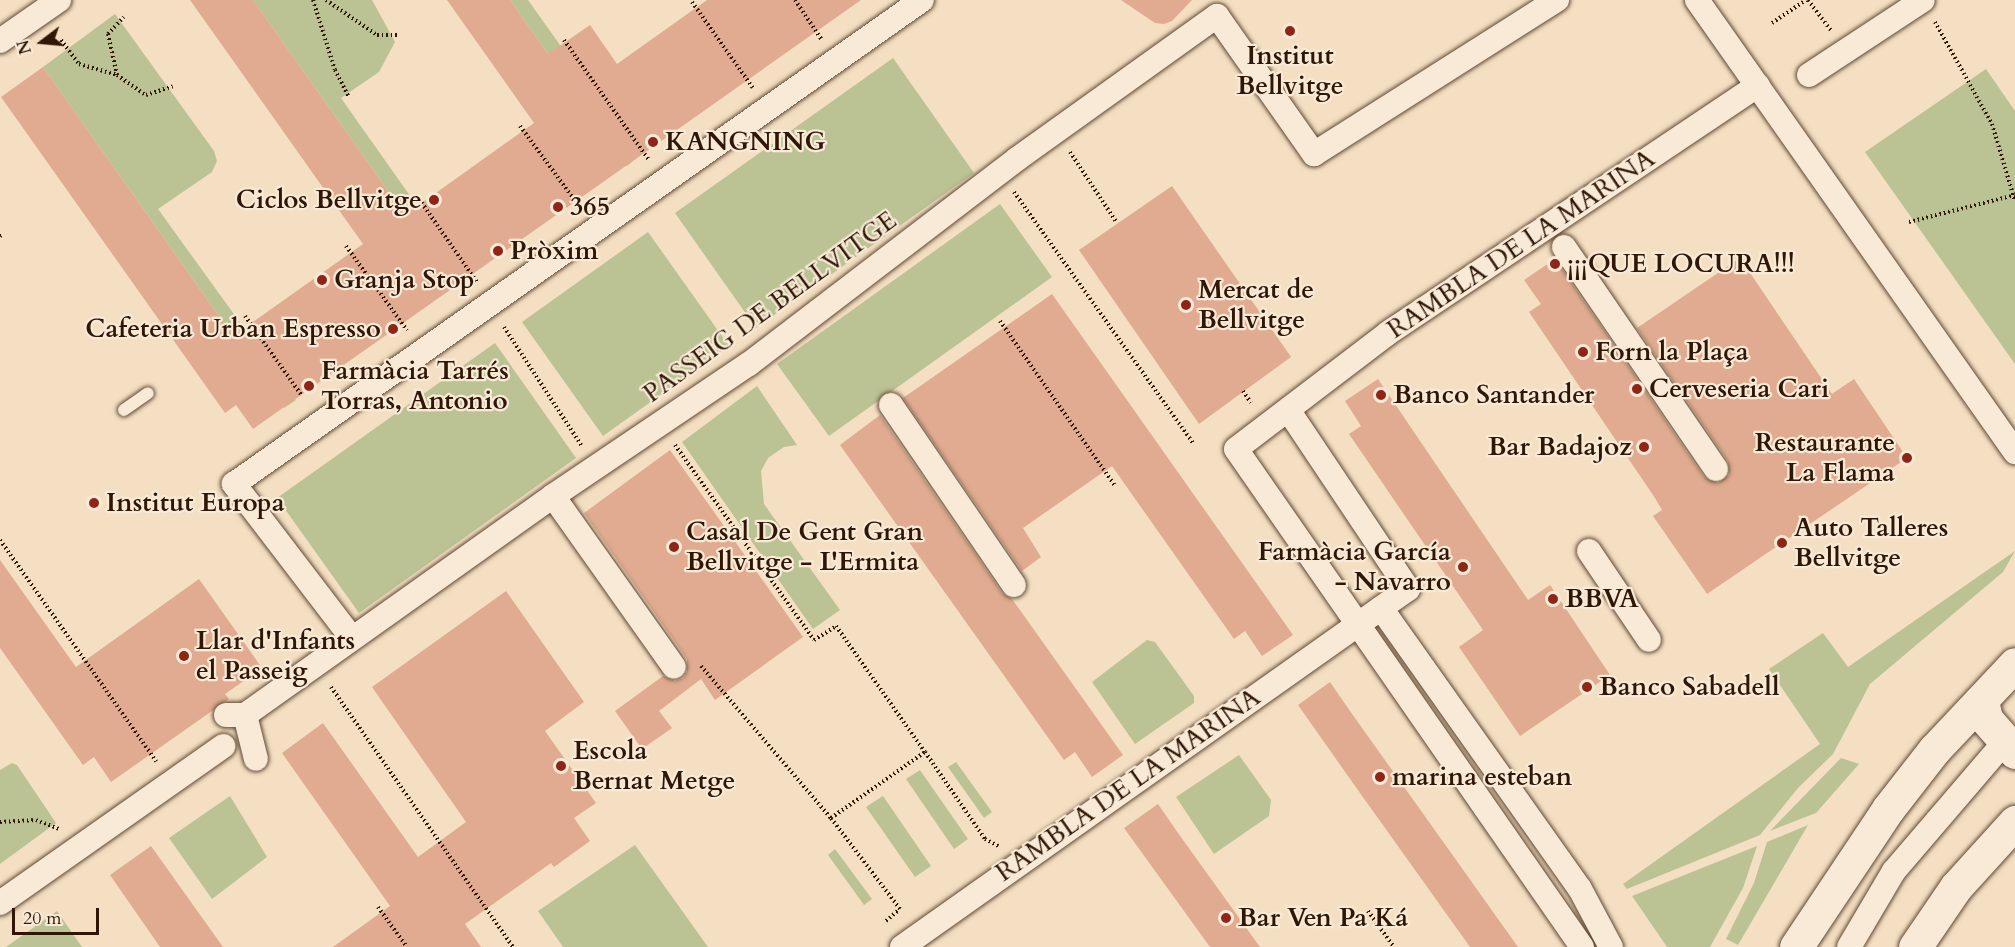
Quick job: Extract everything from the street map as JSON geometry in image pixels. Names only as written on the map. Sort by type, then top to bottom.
[{"type":"street","points":[[0,41],[58,0]]},
{"type":"street","points":[[351,637],[234,484],[420,350],[922,0]]},
{"type":"street","name":"PASSEIG DE BELLVITGE","points":[[256,759],[235,715],[316,662],[658,423],[749,364],[1055,131],[1211,8],[1314,154],[1557,0]]},
{"type":"street","points":[[1697,0],[2015,452]]},
{"type":"street","points":[[1809,75],[1926,5]]},
{"type":"street","name":"RAMBLA DE LA MARINA","points":[[1582,947],[1357,627],[1236,449],[1289,411],[1388,333],[1758,85]]},
{"type":"street","name":"RAMBLA DE LA MARINA","points":[[1564,247],[1716,469]]},
{"type":"street","points":[[891,405],[1014,585]]},
{"type":"street","name":"RAMBLA DE LA MARINA","points":[[902,947],[1056,834],[1357,627],[1408,589],[1289,411]]},
{"type":"street","points":[[553,496],[670,662]]},
{"type":"street","points":[[1589,551],[1649,639]]},
{"type":"street","points":[[1381,608],[1580,889],[1611,947]]},
{"type":"street","points":[[1796,947],[1888,809],[1934,750],[2015,664]]},
{"type":"street","points":[[1849,947],[1894,871],[2005,753],[1986,719],[1982,701]]},
{"type":"street","points":[[0,903],[224,746]]},
{"type":"street","points":[[1915,947],[1956,887],[2015,822]]},
{"type":"lane","points":[[124,410],[148,393]]},
{"type":"path","points":[[313,0],[335,70],[349,98]]},
{"type":"path","points":[[326,0],[377,35],[398,35]]},
{"type":"path","points":[[795,0],[836,61]]},
{"type":"path","points":[[1772,23],[1807,0],[1846,51]]},
{"type":"path","points":[[692,2],[766,109]]},
{"type":"path","points":[[1926,5],[1967,85],[1992,124],[2015,201]]},
{"type":"path","points":[[117,75],[108,34],[124,17]]},
{"type":"path","points":[[61,40],[80,64],[117,75],[146,95],[173,86]]},
{"type":"path","points":[[564,40],[663,181]]},
{"type":"path","points":[[520,126],[576,202]]},
{"type":"path","points":[[1055,131],[1118,223]]},
{"type":"path","points":[[999,172],[1194,444]]},
{"type":"path","points":[[1909,222],[2014,196]]},
{"type":"path","points":[[419,199],[596,466]]},
{"type":"path","points":[[346,246],[420,350]]},
{"type":"path","points":[[245,316],[302,396]]},
{"type":"path","points":[[1000,321],[1115,486]]},
{"type":"path","points":[[1243,392],[1251,404]]},
{"type":"path","points":[[658,423],[814,640],[836,626],[985,839],[998,846]]},
{"type":"path","points":[[0,540],[157,762]]},
{"type":"path","points":[[670,662],[686,646],[831,818],[900,909],[886,921]]},
{"type":"path","points":[[316,662],[513,947]]},
{"type":"path","points":[[831,818],[925,752]]},
{"type":"path","points":[[0,822],[36,820],[61,830]]},
{"type":"path","points":[[378,907],[407,947]]},
{"type":"path","points":[[1368,911],[1394,947]]},
{"type":"green space","points":[[253,0],[372,0],[395,42],[379,72],[341,98],[468,278],[456,287]]},
{"type":"green space","points":[[510,0],[528,0],[639,156],[627,166]]},
{"type":"green space","points":[[115,14],[214,151],[217,161],[212,172],[158,209],[296,400],[284,408],[43,67]]},
{"type":"green space","points":[[893,58],[974,173],[756,328],[675,213]]},
{"type":"green space","points":[[1986,69],[2015,111],[2015,364],[1865,152]]},
{"type":"green space","points":[[1000,204],[1052,277],[829,436],[777,364]]},
{"type":"green space","points":[[648,232],[729,346],[603,436],[522,322]]},
{"type":"green space","points":[[495,343],[576,458],[359,613],[277,498]]},
{"type":"green space","points":[[757,386],[797,445],[784,447],[768,458],[761,471],[764,504],[840,610],[813,629],[682,442]]},
{"type":"green space","points":[[2015,551],[2003,572],[1870,684],[1833,754],[1798,788],[1760,835],[1627,889],[1623,884],[1820,744],[1769,669],[1823,633],[1848,667]]},
{"type":"green space","points":[[1147,640],[1155,642],[1194,696],[1194,703],[1135,744],[1092,682]]},
{"type":"green space","points":[[1239,755],[1271,800],[1269,816],[1214,854],[1176,797]]},
{"type":"green space","points":[[1841,758],[1859,764],[1816,813],[1770,831]]},
{"type":"green space","points":[[956,762],[992,812],[984,818],[948,767]]},
{"type":"green space","points":[[12,763],[17,765],[56,823],[0,864],[0,770]]},
{"type":"green space","points":[[920,770],[968,839],[954,849],[906,779]]},
{"type":"green space","points":[[230,796],[267,857],[212,899],[169,838]]},
{"type":"green space","points":[[883,796],[931,866],[915,877],[866,807]]},
{"type":"green space","points":[[1808,825],[1738,945],[1726,939],[1754,883],[1767,842]]},
{"type":"green space","points":[[635,845],[708,947],[563,947],[538,911]]},
{"type":"green space","points":[[1757,846],[1743,888],[1710,947],[1667,947],[1632,896]]},
{"type":"green space","points":[[835,849],[872,899],[864,905],[828,855]]},
{"type":"green space","points":[[57,911],[82,947],[6,947]]},
{"type":"building","points":[[190,0],[253,0],[405,215],[534,123],[447,0],[510,0],[548,54],[590,25],[617,64],[707,0],[861,0],[253,429],[236,405],[225,413],[1,97],[43,67],[233,336],[363,244]]},
{"type":"building","points":[[1121,0],[1192,0],[1172,21],[1164,24],[1155,23]]},
{"type":"building","name":"Mercat de Bellvitge","points":[[1172,186],[1291,357],[1199,424],[1079,250]]},
{"type":"building","points":[[1740,258],[1832,394],[1854,379],[1907,458],[1707,594],[1653,516],[1662,510],[1655,498],[1529,312],[1541,304],[1524,280],[1555,259],[1704,477],[1718,483],[1729,475],[1728,461],[1637,328]]},
{"type":"building","points":[[1052,294],[1293,635],[1262,656],[1245,631],[1234,639],[1112,466],[1023,528],[1041,557],[1022,571],[903,398]]},
{"type":"building","points":[[1378,379],[1528,600],[1550,585],[1610,675],[1520,736],[1459,647],[1483,630],[1349,434],[1361,426],[1345,401]]},
{"type":"building","points":[[880,415],[1002,593],[1012,599],[1123,755],[1092,777],[1075,752],[1064,760],[840,445]]},
{"type":"building","name":"Casal De Gent Gran Bellvitge - L'Ermita","points":[[670,450],[803,637],[715,700],[701,679],[659,711],[672,728],[642,749],[615,711],[663,676],[675,681],[683,678],[687,672],[687,659],[584,513]]},
{"type":"building","points":[[0,560],[76,667],[199,579],[262,668],[225,694],[229,699],[111,782],[94,757],[83,765],[0,648]]},
{"type":"building","points":[[506,591],[584,702],[545,731],[596,803],[574,818],[590,841],[554,867],[551,863],[465,924],[481,947],[333,947],[390,906],[282,753],[323,723],[418,857],[466,822],[372,687]]},
{"type":"building","points":[[1330,682],[1518,947],[1470,947],[1355,786],[1298,705]]},
{"type":"building","points":[[1158,804],[1260,947],[1210,947],[1124,828]]},
{"type":"building","points":[[151,846],[223,947],[160,947],[110,875]]},
{"type":"place","name":"Institut Bellvitge","points":[[1290,31]]},
{"type":"place","name":"KANGNING","points":[[653,142]]},
{"type":"place","name":"Ciclos Bellvitge","points":[[434,200]]},
{"type":"place","name":"365","points":[[558,207]]},
{"type":"place","name":"Pròxim","points":[[498,251]]},
{"type":"place","name":"¡¡¡QUE LOCURA!!!","points":[[1555,264]]},
{"type":"place","name":"Granja Stop","points":[[322,280]]},
{"type":"place","name":"Mercat de Bellvitge","points":[[1186,305]]},
{"type":"place","name":"Cafeteria Urban Espresso","points":[[393,329]]},
{"type":"place","name":"Forn la Plaça","points":[[1583,352]]},
{"type":"place","name":"Farmàcia Tarrés Torras, Antonio","points":[[309,386]]},
{"type":"place","name":"Cerveseria Cari","points":[[1637,389]]},
{"type":"place","name":"Banco Santander","points":[[1381,395]]},
{"type":"place","name":"Bar Badajoz","points":[[1644,447]]},
{"type":"place","name":"Restaurante La Flama","points":[[1907,458]]},
{"type":"place","name":"Institut Europa","points":[[94,503]]},
{"type":"place","name":"Auto Talleres Bellvitge","points":[[1782,543]]},
{"type":"place","name":"Casal De Gent Gran Bellvitge - L'Ermita","points":[[674,547]]},
{"type":"place","name":"Farmàcia García - Navarro","points":[[1463,567]]},
{"type":"place","name":"BBVA","points":[[1553,599]]},
{"type":"place","name":"Llar d'Infants el Passeig","points":[[184,656]]},
{"type":"place","name":"Banco Sabadell","points":[[1587,687]]},
{"type":"place","name":"Escola Bernat Metge","points":[[561,766]]},
{"type":"place","name":"marina esteban","points":[[1380,777]]},
{"type":"place","name":"Bar Ven Pa Ká","points":[[1226,918]]}]
